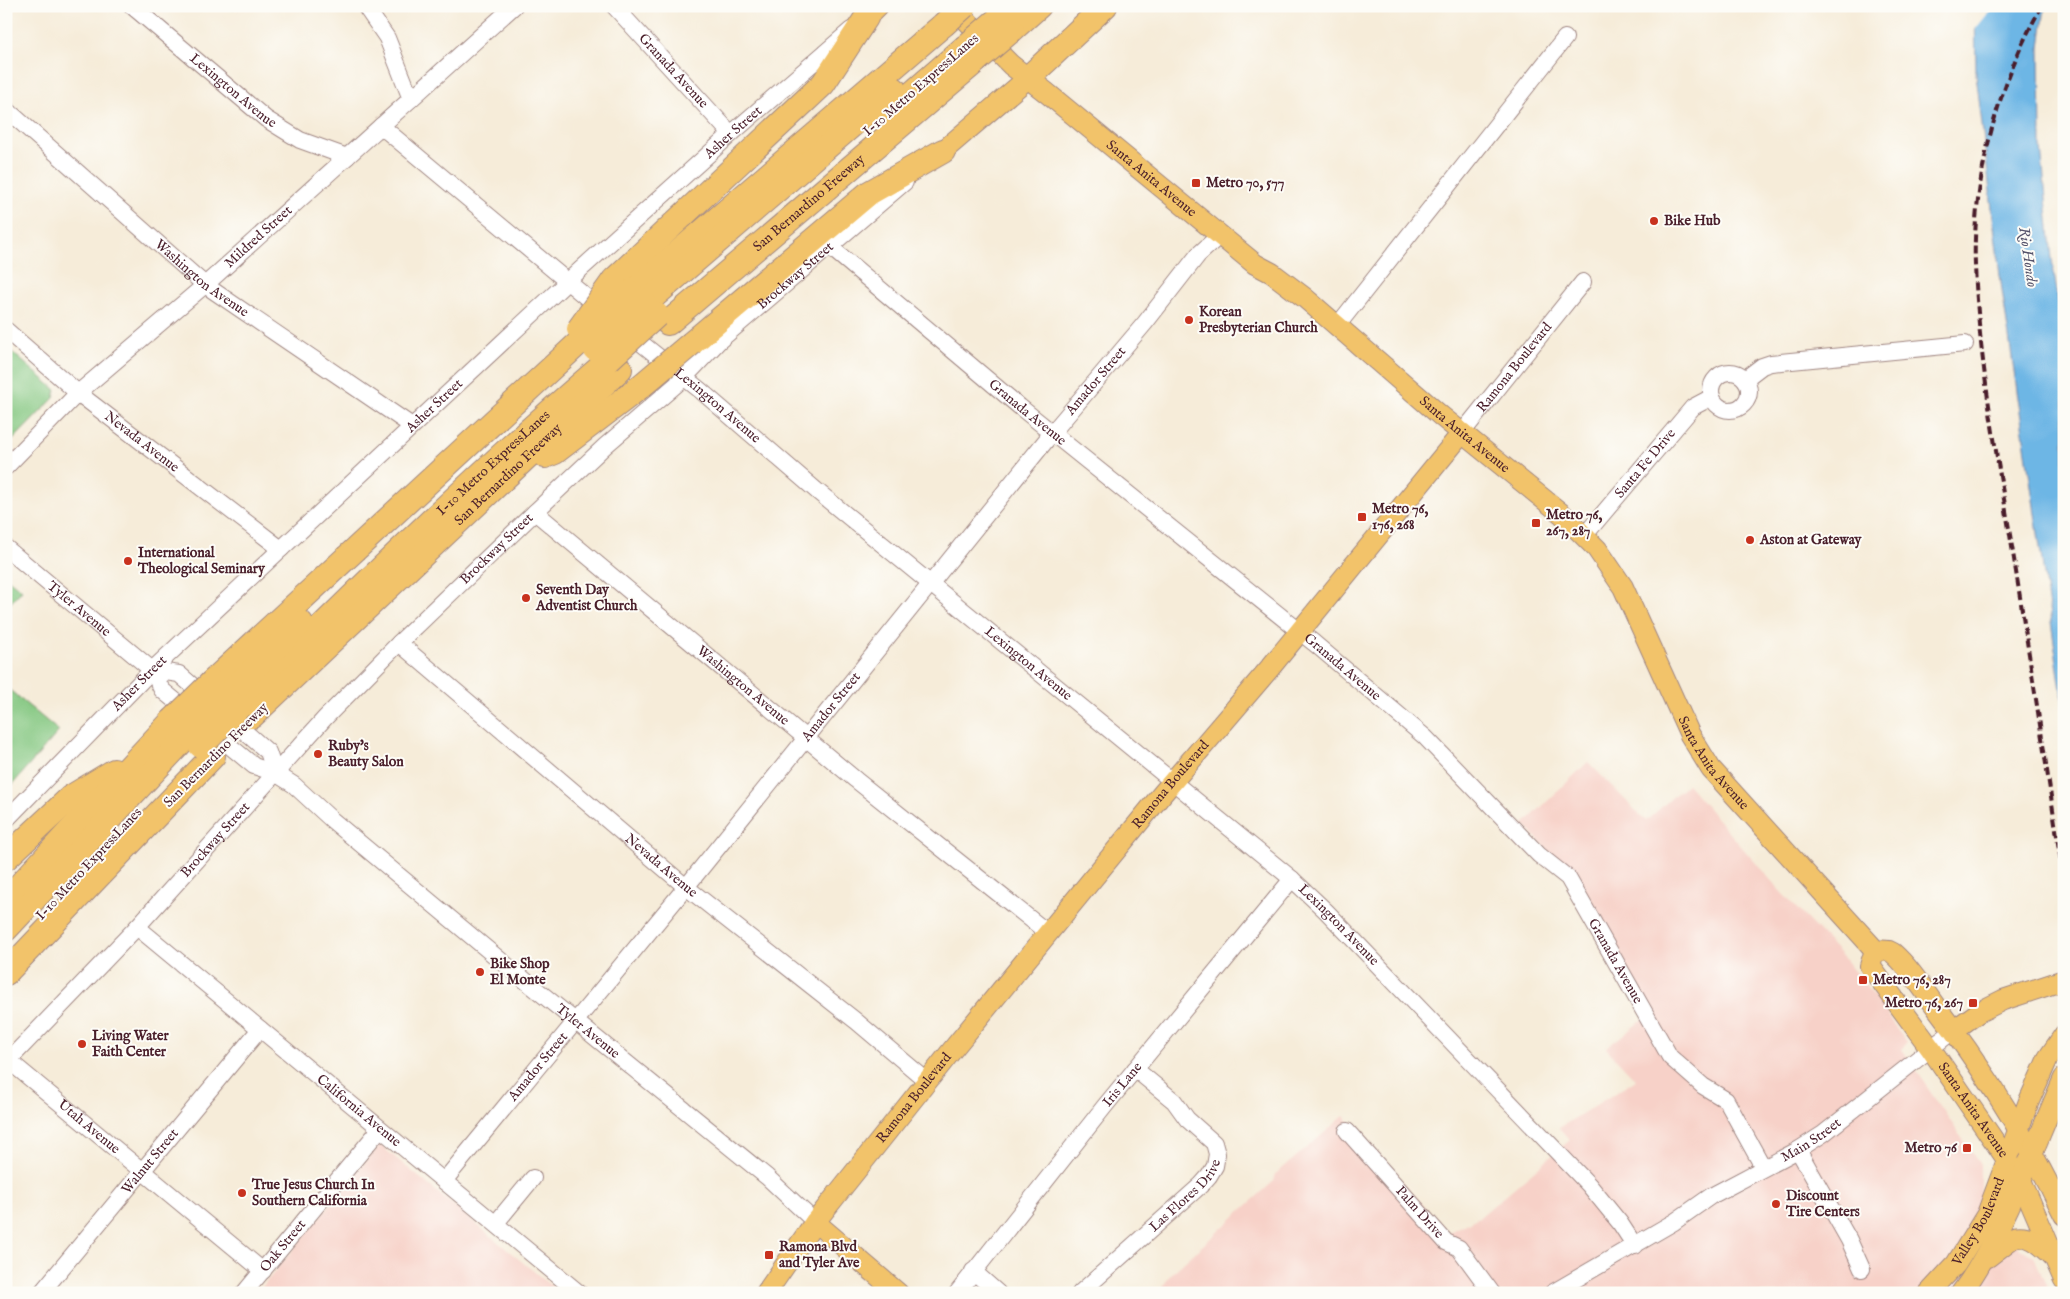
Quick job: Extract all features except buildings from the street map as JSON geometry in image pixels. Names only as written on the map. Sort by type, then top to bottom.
[{"type":"highway","name":"San Bernardino Freeway","points":[[6,900],[139,756],[193,740],[233,700],[430,548],[512,473],[593,350],[643,303],[958,35],[964,6]]},
{"type":"highway","name":"San Bernardino Freeway","points":[[6,973],[193,740],[643,303],[958,35],[1000,13],[1039,6]]},
{"type":"highway","points":[[1028,78],[1106,6]]},
{"type":"highway","points":[[643,303],[823,84],[872,12]]},
{"type":"highway","name":"I-10 Metro ExpressLanes","points":[[958,35],[1000,13]]},
{"type":"highway","points":[[512,473],[555,452],[640,387],[869,193],[942,151]]},
{"type":"highway","name":"I-10 Metro ExpressLanes","points":[[233,700],[386,563],[546,414],[593,350]]},
{"type":"highway","name":"I-10 Metro ExpressLanes","points":[[6,929],[193,740]]},
{"type":"highway","name":"I-10 Metro ExpressLanes","points":[[6,952],[193,740]]},
{"type":"highway","points":[[6,858],[71,797],[139,756]]},
{"type":"main road","name":"Santa Anita Avenue","points":[[958,35],[1028,78],[1256,264],[1272,273],[1304,298],[1462,433],[1562,514],[1584,536],[1602,556],[1623,587],[1690,735],[1711,769],[1875,950],[1888,951],[1897,956],[1954,1030],[2032,1153],[2064,1215]]},
{"type":"main road","name":"Brockway Street","points":[[942,151],[1028,78]]},
{"type":"main road","name":"Ramona Boulevard","points":[[766,1293],[815,1222],[928,1081],[1173,780],[1299,632],[1462,433]]},
{"type":"main road","name":"Santa Anita Avenue","points":[[1875,950],[1870,966],[1931,1049],[2021,1180],[2064,1280]]},
{"type":"main road","name":"Main Street","points":[[1954,1030],[1979,1012],[2003,1000],[2064,980]]},
{"type":"main road","name":"Valley Boulevard","points":[[1929,1293],[1956,1264],[1970,1245],[1987,1214],[2018,1130],[2048,1058],[2064,1035]]},
{"type":"main road","name":"Valley Boulevard","points":[[1961,1293],[1982,1261],[2021,1180],[2064,1078]]},
{"type":"main road","name":"Tyler Avenue","points":[[815,1222],[898,1293]]},
{"type":"main road","points":[[1982,1261],[2018,1236],[2038,1242],[2057,1260]]},
{"type":"street","name":"Lexington Avenue","points":[[132,6],[266,120],[300,140],[346,157]]},
{"type":"street","points":[[365,6],[387,38],[411,99]]},
{"type":"street","name":"Mildred Street","points":[[6,467],[78,393],[205,285],[514,6]]},
{"type":"street","name":"Granada Avenue","points":[[614,6],[731,134]]},
{"type":"street","name":"Asher Street","points":[[6,820],[152,670],[412,426],[567,282],[731,134],[872,12]]},
{"type":"street","points":[[1337,326],[1565,38]]},
{"type":"street","name":"Washington Avenue","points":[[6,109],[205,285],[412,426]]},
{"type":"street","name":"Lexington Avenue","points":[[381,126],[931,585],[1173,780],[1292,879],[1326,911],[1584,1179],[1620,1223],[1635,1246]]},
{"type":"street","name":"Brockway Street","points":[[7,1062],[137,927],[275,773],[399,643],[605,446],[684,378],[718,342],[942,151]]},
{"type":"street","name":"Amador Street","points":[[444,1181],[686,887],[1052,433],[1145,323],[1198,256],[1220,235]]},
{"type":"street","name":"Granada Avenue","points":[[829,246],[1052,433],[1299,632],[1425,737],[1539,855],[1568,878],[1670,1057],[1703,1086],[1726,1100],[1763,1167]]},
{"type":"street","name":"Ramona Boulevard","points":[[1462,433],[1583,282]]},
{"type":"street","name":"Nevada Avenue","points":[[6,330],[78,393],[281,549]]},
{"type":"street","points":[[1745,379],[1762,366],[1771,364],[1965,344]]},
{"type":"street","points":[[1736,372],[1745,379],[1749,390],[1748,396],[1745,402],[1736,409],[1724,409],[1714,402],[1712,385],[1714,380],[1724,373],[1736,372]]},
{"type":"street","name":"Santa Fe Drive","points":[[1584,536],[1694,407],[1712,397]]},
{"type":"street","name":"Washington Avenue","points":[[535,512],[805,738],[1048,933]]},
{"type":"street","name":"Tyler Avenue","points":[[6,548],[152,670],[162,690],[254,766],[275,773],[294,785],[332,820],[500,960],[767,1177],[815,1222]]},
{"type":"street","name":"Nevada Avenue","points":[[399,643],[686,887],[856,1021],[928,1081]]},
{"type":"street","points":[[152,670],[178,674],[268,752],[275,773]]},
{"type":"street","name":"Iris Lane","points":[[957,1293],[1136,1069],[1292,879]]},
{"type":"street","name":"California Avenue","points":[[137,927],[579,1293]]},
{"type":"street","name":"Walnut Street","points":[[41,1293],[260,1029]]},
{"type":"street","name":"Main Street","points":[[1552,1293],[1635,1246],[1711,1196],[1798,1150],[1823,1134],[1954,1030]]},
{"type":"street","name":"Utah Avenue","points":[[7,1062],[142,1170],[263,1271]]},
{"type":"street","name":"Las Flores Drive","points":[[1080,1293],[1201,1185],[1209,1176],[1217,1154],[1214,1144],[1187,1119],[1174,1101],[1136,1069]]},
{"type":"street","name":"Oak Street","points":[[244,1293],[380,1129]]},
{"type":"street","name":"Palm Drive","points":[[1347,1131],[1446,1242],[1459,1248],[1492,1293]]},
{"type":"street","points":[[1798,1150],[1849,1240],[1862,1269]]},
{"type":"street","points":[[496,1223],[533,1178]]},
{"type":"street","points":[[973,1271],[998,1293]]},
{"type":"shaded area","points":[[1588,762],[1646,821],[1687,784],[1781,892],[1841,955],[1882,1006],[1906,1042],[1902,1049],[1980,1165],[1980,1191],[2019,1249],[2034,1256],[2049,1293],[1159,1293],[1170,1275],[1274,1181],[1276,1174],[1344,1116],[1448,1233],[1481,1216],[1570,1140],[1559,1128],[1636,1080],[1606,1048],[1650,1014],[1577,882],[1524,824]]},
{"type":"shaded area","points":[[380,1145],[560,1293],[257,1293]]},
{"type":"green space","points":[[6,347],[56,390],[54,398],[6,447]]},
{"type":"green space","points":[[6,577],[22,590],[6,608]]},
{"type":"green space","points":[[6,687],[59,731],[6,792]]},
{"type":"water","name":"Rio Hondo","points":[[1975,6],[2045,6],[2040,48],[2041,148],[2052,259],[2064,342],[2064,710],[2000,276],[1976,74]]},
{"type":"pier","points":[[1972,6],[1994,6],[1973,32]]},
{"type":"railway","points":[[2042,6],[2013,66],[1991,131],[1978,199],[1975,265],[1977,302],[1990,412],[2064,883]]},
{"type":"place","name":"Metro 70, 577","points":[[1196,183]]},
{"type":"place","name":"Bike Hub","points":[[1654,221]]},
{"type":"place","name":"Korean Presbyterian Church","points":[[1189,320]]},
{"type":"place","name":"Metro 76, 176, 268","points":[[1362,517]]},
{"type":"place","name":"Metro 76, 267, 287","points":[[1536,523]]},
{"type":"place","name":"Aston at Gateway","points":[[1750,540]]},
{"type":"place","name":"International Theological Seminary","points":[[128,561]]},
{"type":"place","name":"Seventh Day Adventist Church","points":[[526,598]]},
{"type":"place","name":"Ruby's Beauty Salon","points":[[318,754]]},
{"type":"place","name":"Bike Shop El Monte","points":[[480,972]]},
{"type":"place","name":"Metro 76, 287","points":[[1863,980]]},
{"type":"place","name":"Metro 76, 267","points":[[1973,1003]]},
{"type":"place","name":"Living Water Faith Center","points":[[82,1044]]},
{"type":"place","name":"Metro 76","points":[[1967,1148]]},
{"type":"place","name":"True Jesus Church In Southern California","points":[[242,1193]]},
{"type":"place","name":"Discount Tire Centers","points":[[1776,1204]]},
{"type":"place","name":"Ramona Blvd and Tyler Ave","points":[[769,1255]]}]
